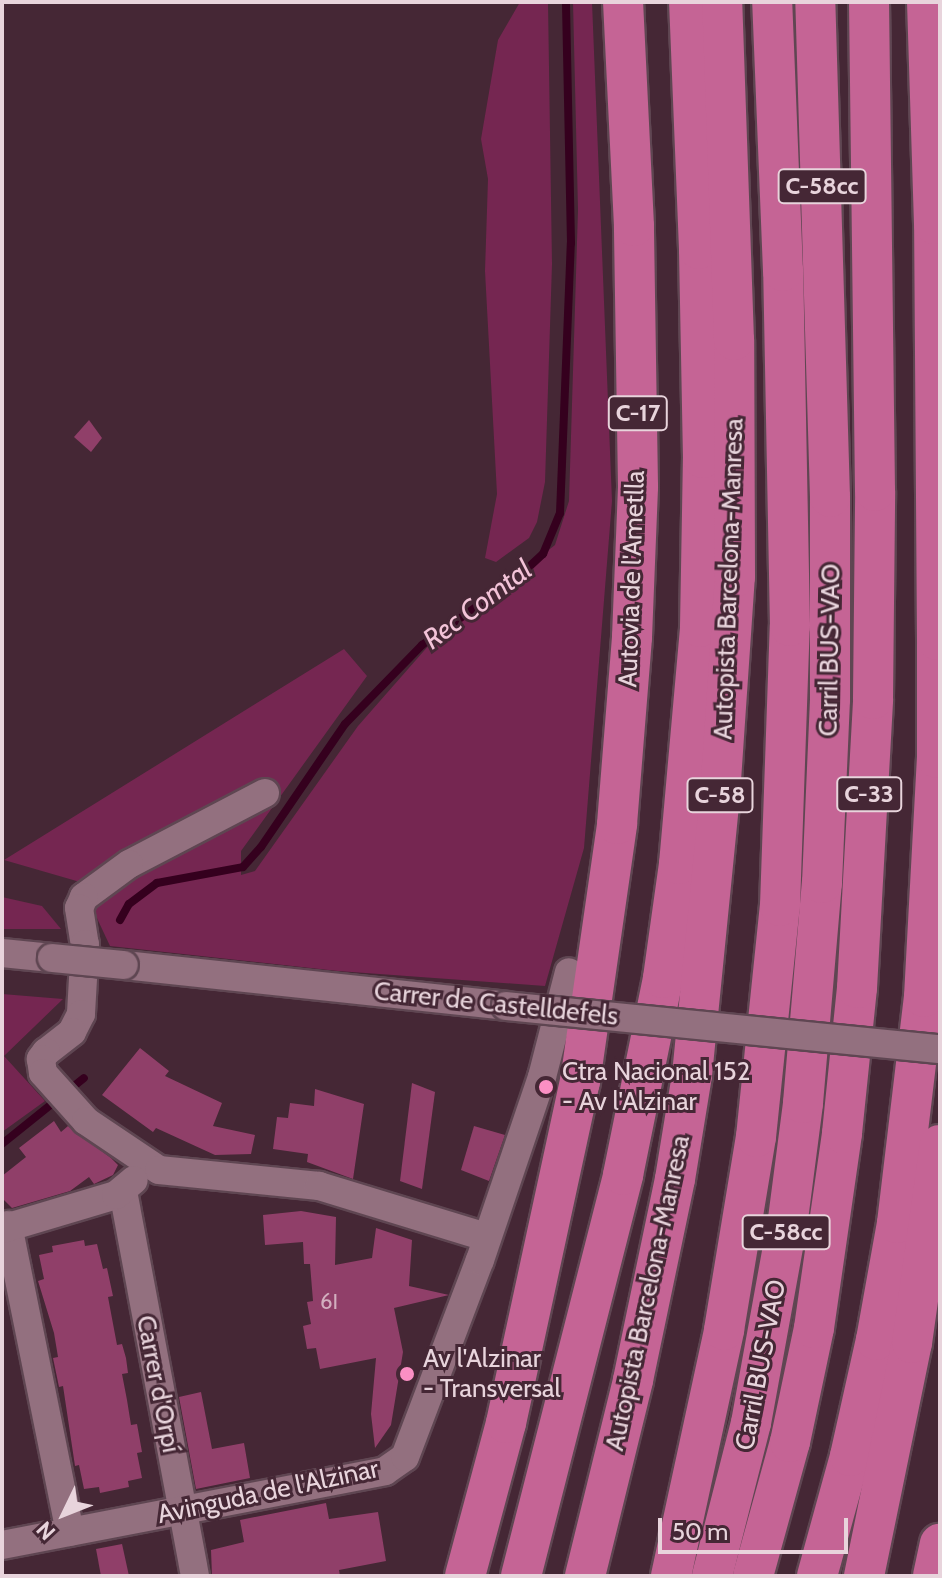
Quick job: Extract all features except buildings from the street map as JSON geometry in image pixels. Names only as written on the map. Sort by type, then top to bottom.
[{"type":"highway","name":"Autovia de l'Ametlla","points":[[465,1576],[506,1423],[575,1105],[617,824],[632,637],[638,486],[634,226],[623,2]]},
{"type":"highway","points":[[521,1576],[606,1242],[663,978],[679,864],[696,685],[702,354],[689,2]]},
{"type":"highway","name":"Autopista Barcelona-Manresa","points":[[585,1576],[633,1380],[675,1179],[697,1028],[720,795],[735,577],[734,326],[722,2]]},
{"type":"highway","points":[[671,1576],[715,1372],[754,1152],[780,906],[788,718],[789,532],[772,2]]},
{"type":"highway","name":"Carril BUS-VAO","points":[[712,1576],[751,1423],[771,1322],[808,1059],[827,802],[831,620],[828,371],[815,2]]},
{"type":"highway","points":[[828,371],[842,197],[844,2]]},
{"type":"highway","name":"C-33","points":[[753,1576],[790,1442],[814,1328],[842,1133],[857,988],[872,729],[875,491],[869,2]]},
{"type":"highway","points":[[817,1576],[850,1456],[876,1340],[897,1223],[924,997],[937,758],[934,240],[927,2]]},
{"type":"highway","points":[[569,972],[617,824]]},
{"type":"highway","points":[[864,1576],[912,1343],[940,1145]]},
{"type":"highway","points":[[933,1576],[940,1544]]},
{"type":"street","points":[[265,793],[129,864],[80,903],[85,944],[81,1014],[72,1032],[46,1052],[41,1065],[63,1098],[104,1135],[147,1163],[171,1173],[319,1186],[486,1237]]},
{"type":"street","name":"Carrer de Castelldefels","points":[[2,953],[940,1049]]},
{"type":"street","name":"Avinguda de l'Alzinar","points":[[2,1545],[385,1471],[405,1457],[542,1077],[569,972]]},
{"type":"street","points":[[70,1532],[5,1227],[103,1200],[123,1191],[147,1163]]},
{"type":"street","name":"Carrer d'Orpí","points":[[123,1191],[195,1576]]},
{"type":"shaded area","points":[[520,2],[548,2],[552,264],[545,482],[537,522],[529,538],[496,562],[485,558],[497,494],[485,271],[488,179],[481,139],[498,40]]},
{"type":"shaded area","points":[[573,2],[592,2],[612,501],[584,848],[545,986],[338,971],[110,946],[80,882],[4,860],[344,649],[367,676],[241,851],[241,875],[255,871],[358,726],[430,644],[555,545],[569,501],[578,210]]},
{"type":"shaded area","points":[[2,897],[42,906],[61,929],[2,929]]},
{"type":"shaded area","points":[[2,994],[63,999],[4,1056],[45,1101],[2,1132]]},
{"type":"waterway","name":"Rec Comtal","points":[[120,920],[129,904],[157,883],[243,867],[261,847],[345,724],[422,645],[516,579],[543,554],[560,513],[571,243],[566,2]]},
{"type":"waterway","name":"Rec Comtal","points":[[2,1144],[84,1078]]},
{"type":"place","name":"Ctra Nacional 152 - Av l'Alzinar","points":[[546,1087]]},
{"type":"place","name":"Av l'Alzinar - Transversal","points":[[407,1374]]}]
